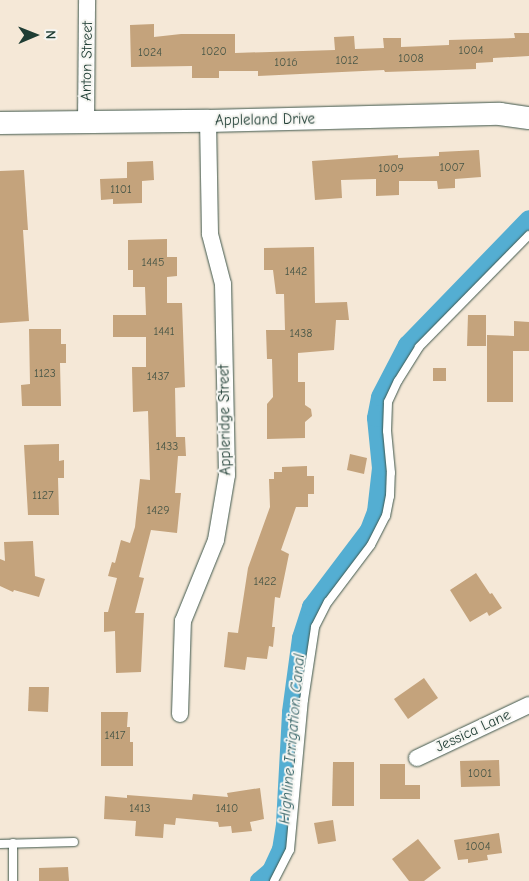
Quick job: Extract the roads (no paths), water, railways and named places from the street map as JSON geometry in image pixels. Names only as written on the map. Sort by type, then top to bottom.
[{"type":"street","name":"Anton Street","points":[[86,122],[87,0]]},
{"type":"street","name":"Appleland Drive","points":[[0,123],[208,121],[500,114],[529,118]]},
{"type":"street","name":"Appleridge Street","points":[[180,714],[183,621],[216,540],[227,475],[223,284],[210,234],[208,121]]},
{"type":"street","name":"Jessica Lane","points":[[417,758],[529,705]]},
{"type":"lane","points":[[274,881],[284,867],[290,850],[304,700],[315,627],[328,602],[371,545],[386,516],[390,496],[391,473],[387,431],[388,402],[398,381],[419,347],[529,235]]},
{"type":"lane","points":[[0,844],[74,842]]},
{"type":"lane","points":[[12,843],[13,881]]},
{"type":"waterway","name":"Highline Irrigation Canal","points":[[259,881],[271,871],[281,850],[285,824],[291,712],[301,638],[311,607],[369,530],[376,512],[381,468],[376,418],[380,397],[407,345],[529,219]]}]
